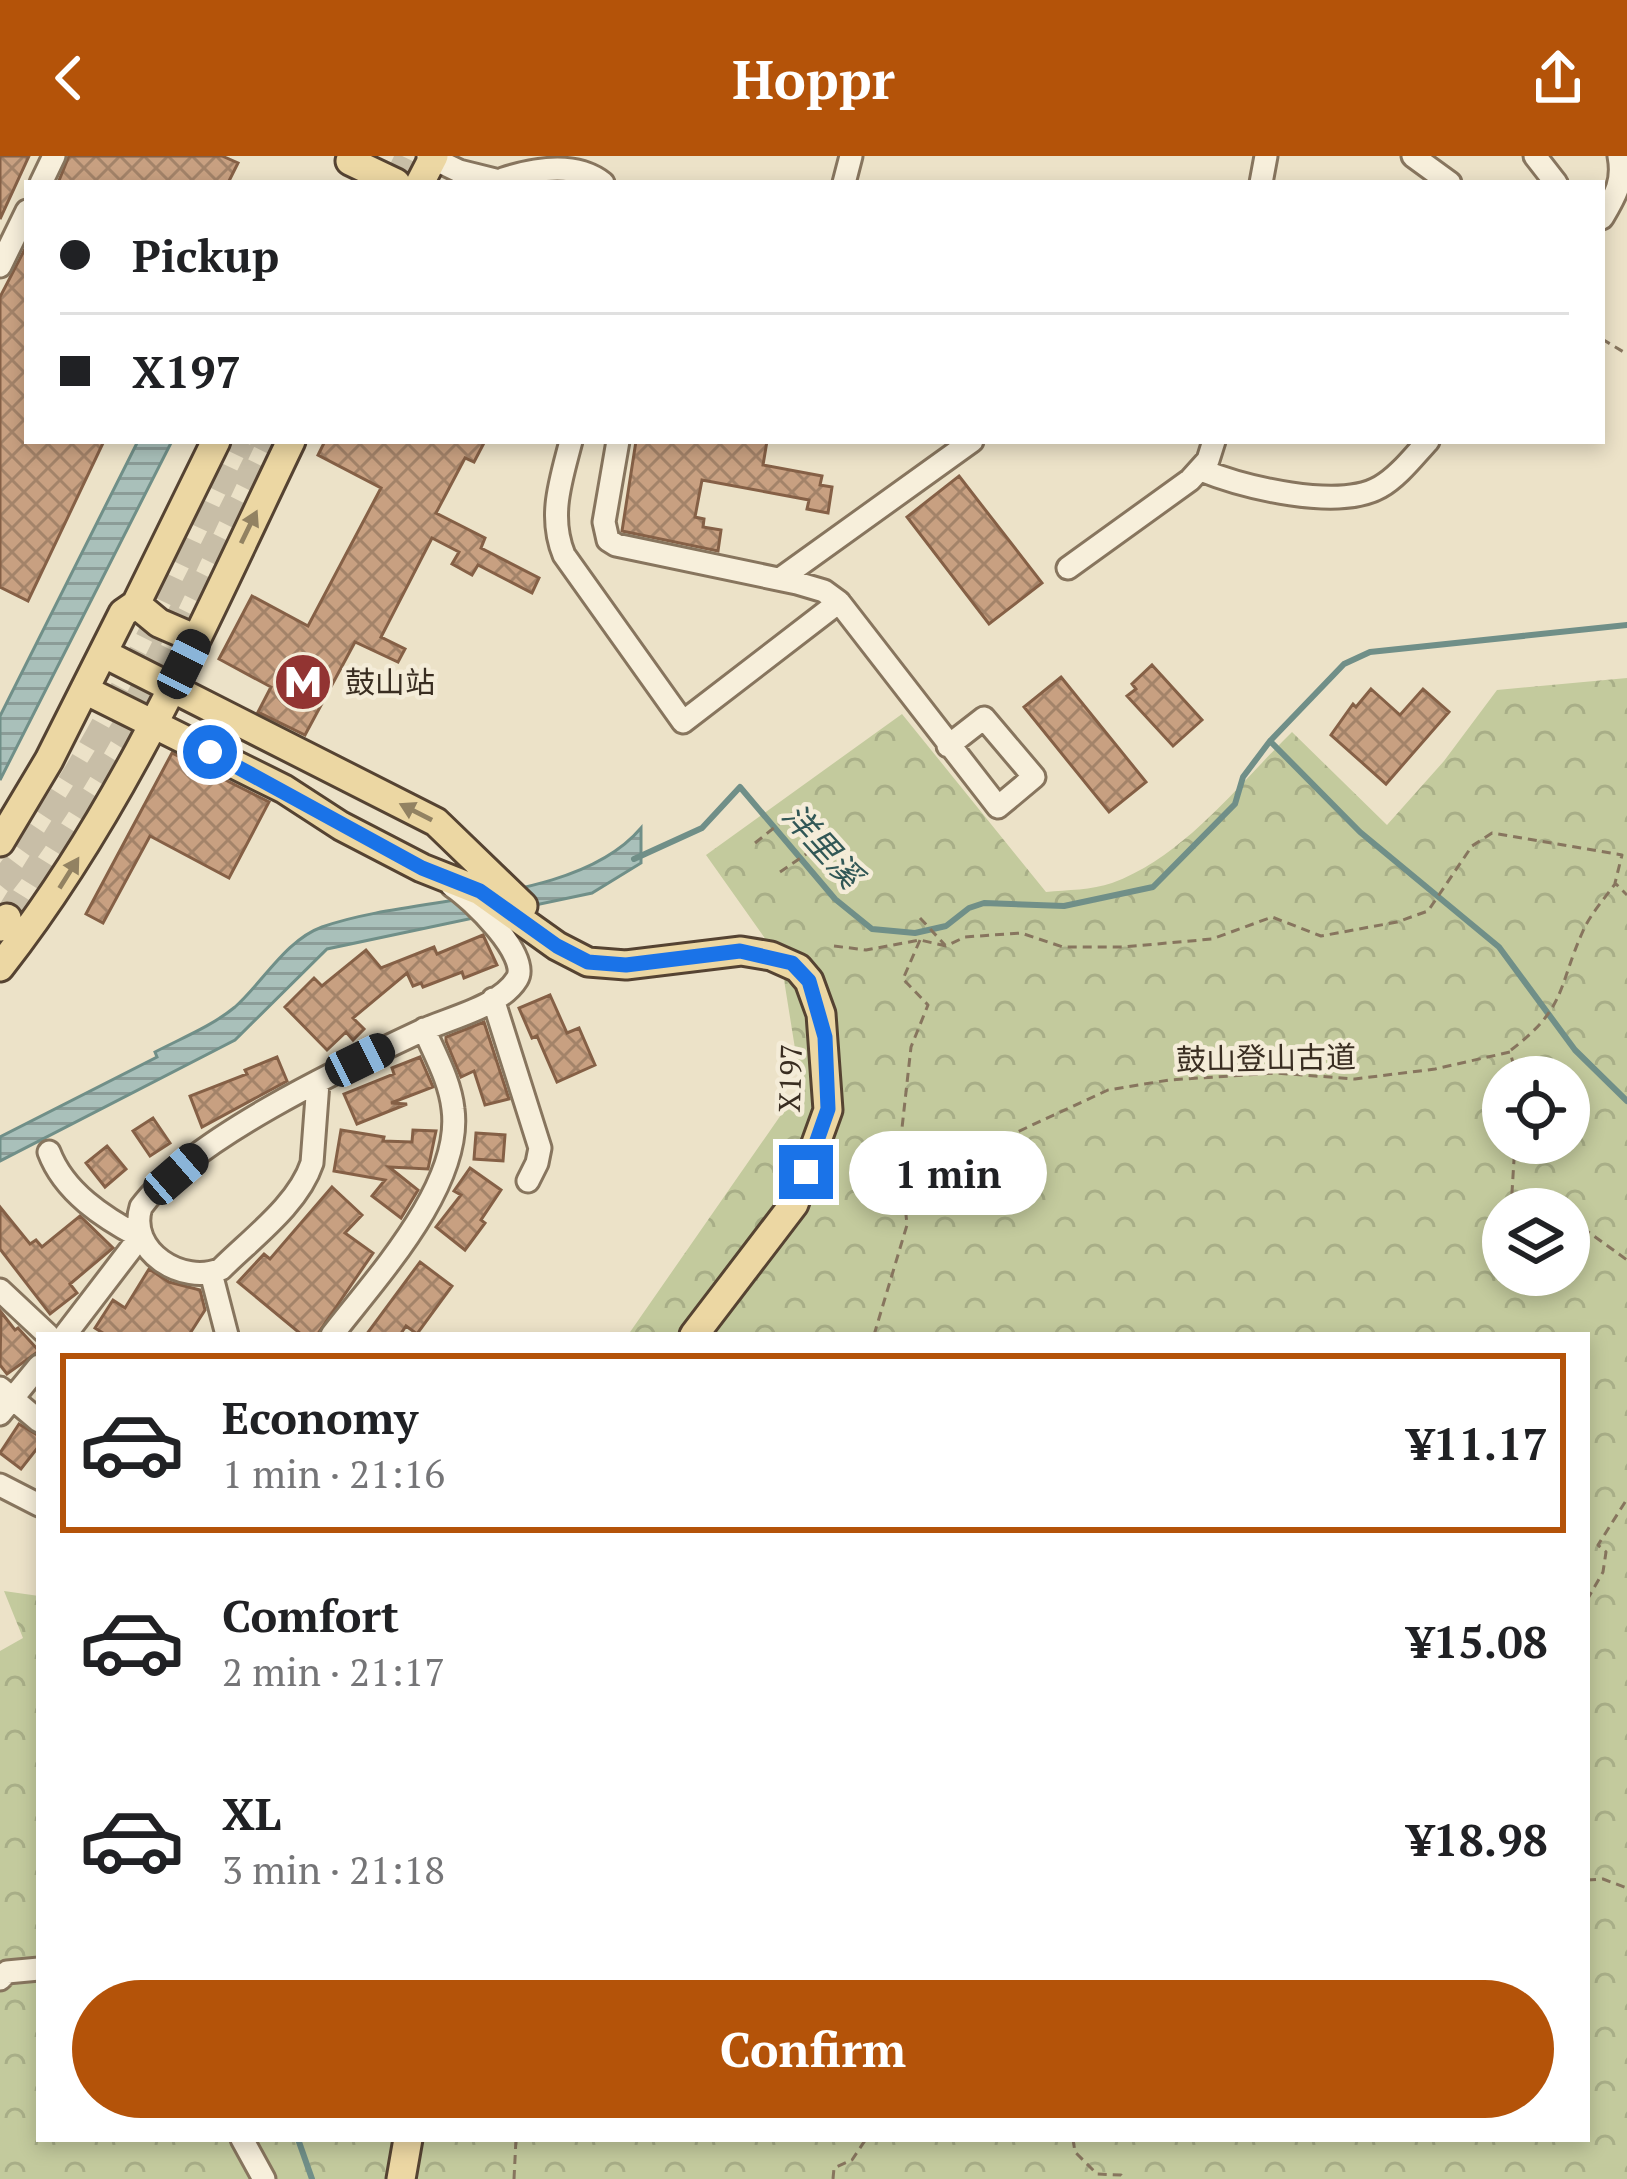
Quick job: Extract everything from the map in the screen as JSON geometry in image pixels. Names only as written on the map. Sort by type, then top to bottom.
[{"type":"main road","points":[[347,167],[387,180]]},
{"type":"main road","points":[[0,842],[123,613],[136,604],[215,444]]},
{"type":"main road","points":[[0,967],[61,886],[153,724],[290,444]]},
{"type":"main road","points":[[136,604],[159,622],[196,639]]},
{"type":"main road","points":[[103,653],[436,822],[483,890]]},
{"type":"main road","points":[[85,690],[284,789],[341,826],[422,868],[483,890]]},
{"type":"main road","name":"X197","points":[[483,890],[528,919],[557,946],[588,962],[612,965],[707,952],[755,952],[792,963],[804,974],[816,998],[825,1037],[828,1109],[801,1185],[794,1204],[696,1332]]},
{"type":"main road","points":[[401,2179],[407,2142]]},
{"type":"street","points":[[1414,156],[1446,180]]},
{"type":"street","points":[[1535,156],[1554,180]]},
{"type":"street","points":[[1605,209],[1624,185],[1619,156]]},
{"type":"street","points":[[429,163],[500,180]]},
{"type":"street","points":[[508,180],[540,167],[599,180]]},
{"type":"street","points":[[0,266],[24,217]]},
{"type":"street","points":[[570,444],[555,516],[556,536],[564,555],[682,722],[839,602]]},
{"type":"street","points":[[617,444],[604,523],[608,540],[824,591],[839,602],[948,746]]},
{"type":"street","points":[[780,579],[967,444]]},
{"type":"street","points":[[1068,568],[1201,470],[1213,444]]},
{"type":"street","points":[[1201,470],[1271,493],[1355,495],[1378,489],[1426,444]]},
{"type":"street","points":[[67,1332],[140,1237],[138,1216],[147,1198],[205,1149],[319,1084],[493,999],[515,983],[520,969],[517,955],[493,926],[483,890]]},
{"type":"street","points":[[493,999],[539,1148],[538,1162],[527,1181]]},
{"type":"street","points":[[334,1332],[431,1197],[451,1148],[453,1105],[424,1030]]},
{"type":"street","points":[[49,1153],[69,1185],[112,1221],[140,1237],[162,1262],[212,1274],[287,1203],[308,1175],[319,1084]]},
{"type":"street","points":[[212,1274],[226,1332]]},
{"type":"street","points":[[0,1290],[45,1332]]},
{"type":"street","points":[[36,1369],[4,1400],[36,1419]]},
{"type":"street","points":[[0,1485],[36,1503]]},
{"type":"street","points":[[0,1979],[7,1972],[36,1970]]},
{"type":"street","points":[[244,2142],[264,2179]]},
{"type":"path","points":[[755,843],[785,819]]},
{"type":"path","points":[[834,946],[866,950],[920,940],[946,946],[964,938],[1022,933],[1063,947],[1124,947],[1212,939],[1272,917],[1321,936],[1428,911],[1472,846],[1492,833],[1622,855],[1616,883],[1583,930],[1567,982],[1549,1015],[1511,1056]]},
{"type":"path","points":[[780,872],[818,846]]},
{"type":"path","points":[[1616,883],[1627,895]]},
{"type":"path","points":[[920,918],[946,946]]},
{"type":"path","points":[[875,1332],[907,1226],[898,1164],[911,1047],[928,1005],[903,979],[920,940]]},
{"type":"path","name":"鼓山登山古道","points":[[902,1171],[935,1170],[1108,1090],[1169,1080],[1276,1073],[1355,1079],[1436,1069],[1510,1052]]},
{"type":"path","points":[[1590,1233],[1627,1260]]},
{"type":"path","points":[[1620,1254],[1627,1249]]},
{"type":"path","points":[[1590,1595],[1603,1572],[1606,1552],[1598,1545],[1627,1499]]},
{"type":"path","points":[[1590,1880],[1603,1879],[1627,1888]]},
{"type":"path","points":[[514,2179],[516,2142]]},
{"type":"path","points":[[833,2179],[834,2168],[852,2160],[864,2142]]},
{"type":"path","points":[[1073,2142],[1075,2152],[1097,2174],[1124,2179]]},
{"type":"green space","points":[[1627,678],[1627,2179],[0,2179],[0,1651],[23,1638],[4,1591],[36,1596],[36,2142],[1590,2142],[1590,1332],[630,1332],[801,1086],[781,961],[706,855],[902,714],[1046,892],[1112,883],[1163,856],[1231,796],[1292,732],[1387,825],[1444,761],[1497,690]]},
{"type":"water","points":[[136,444],[170,444],[0,780],[0,716]]},
{"type":"water","points":[[641,828],[641,863],[592,893],[327,949],[235,1040],[0,1161],[0,1137],[157,1057],[155,1052],[217,1020],[309,933],[359,916],[536,884],[612,853]]},
{"type":"building","points":[[0,156],[29,156],[0,219]]},
{"type":"building","points":[[69,156],[222,156],[238,163],[230,180],[59,180]]},
{"type":"building","points":[[24,251],[24,444],[103,444],[28,601],[0,587],[0,297]]},
{"type":"building","name":"鼓山站","points":[[324,444],[483,444],[474,462],[465,458],[436,513],[485,538],[481,548],[539,578],[532,593],[478,565],[472,575],[452,564],[459,552],[432,538],[381,637],[405,649],[398,662],[355,642],[305,735],[258,712],[271,687],[219,659],[252,596],[308,626],[381,488],[318,455]]},
{"type":"building","points":[[636,444],[766,444],[763,465],[822,476],[820,485],[832,487],[828,513],[807,509],[809,500],[702,480],[695,517],[704,519],[703,527],[721,530],[718,551],[622,531]]},
{"type":"building","points":[[959,476],[1042,583],[989,624],[907,517]]},
{"type":"building","points":[[1152,665],[1202,720],[1173,746],[1127,696],[1136,689],[1132,684]]},
{"type":"building","points":[[1061,677],[1146,782],[1109,812],[1024,707]]},
{"type":"building","points":[[1371,689],[1400,715],[1423,689],[1449,712],[1386,784],[1331,735],[1353,704],[1356,707]]},
{"type":"building","points":[[172,753],[269,802],[229,878],[150,836],[103,923],[86,914]]},
{"type":"building","points":[[483,935],[497,965],[423,987],[421,983],[413,986],[407,973],[353,1018],[364,1029],[353,1040],[346,1032],[327,1050],[285,1007],[314,978],[322,986],[366,950],[381,968],[434,947],[437,954]]},
{"type":"building","points":[[550,995],[567,1033],[579,1028],[595,1065],[557,1082],[519,1008]]},
{"type":"building","points":[[484,1022],[509,1099],[485,1105],[474,1071],[461,1077],[446,1041]]},
{"type":"building","points":[[277,1057],[287,1081],[202,1127],[190,1096]]},
{"type":"building","points":[[420,1057],[433,1087],[391,1103],[407,1104],[357,1124],[344,1094],[394,1074],[392,1068]]},
{"type":"building","points":[[153,1118],[170,1143],[150,1156],[133,1131]]},
{"type":"building","points":[[341,1130],[384,1137],[383,1141],[412,1142],[413,1130],[436,1131],[428,1169],[389,1167],[418,1190],[401,1218],[372,1196],[385,1180],[334,1171]]},
{"type":"building","points":[[476,1133],[505,1135],[503,1161],[474,1159]]},
{"type":"building","points":[[107,1146],[126,1169],[105,1187],[86,1163]]},
{"type":"building","points":[[470,1168],[501,1190],[465,1250],[436,1227],[461,1195],[454,1191]]},
{"type":"building","points":[[332,1187],[362,1215],[345,1233],[373,1253],[319,1332],[298,1332],[238,1282],[264,1254],[270,1259]]},
{"type":"building","points":[[0,1207],[30,1244],[36,1240],[42,1247],[80,1216],[113,1248],[70,1284],[77,1293],[50,1314],[0,1249]]},
{"type":"building","points":[[420,1262],[452,1286],[418,1332],[406,1326],[402,1332],[368,1332]]},
{"type":"building","points":[[149,1269],[169,1282],[200,1290],[205,1310],[191,1332],[101,1332],[95,1328],[113,1300],[125,1308]]},
{"type":"building","points":[[1,1312],[36,1353],[7,1374],[0,1365]]},
{"type":"building","points":[[19,1424],[36,1434],[36,1450],[21,1469],[0,1453]]},
{"type":"waterway","points":[[1271,740],[1344,664],[1370,652],[1627,625]]},
{"type":"waterway","name":"洋里溪","points":[[634,859],[702,828],[740,787],[835,899],[872,929],[915,933],[946,926],[984,903],[1064,906],[1153,887],[1235,804],[1243,777],[1270,741],[1360,832],[1499,947],[1575,1050],[1627,1101]]},
{"type":"waterway","points":[[299,2142],[312,2179]]},
{"type":"tunnel","points":[[397,180],[409,156]]},
{"type":"tunnel","points":[[0,885],[38,834],[104,726],[241,444]]},
{"type":"tunnel","points":[[7,918],[124,729],[266,444]]},
{"type":"place","name":"鼓山站","points":[[303,682]]},
{"type":"route","points":[[210,752],[422,868],[480,891],[557,946],[588,962],[626,965],[740,951],[792,963],[809,981],[825,1037],[828,1109],[806,1172]]}]
